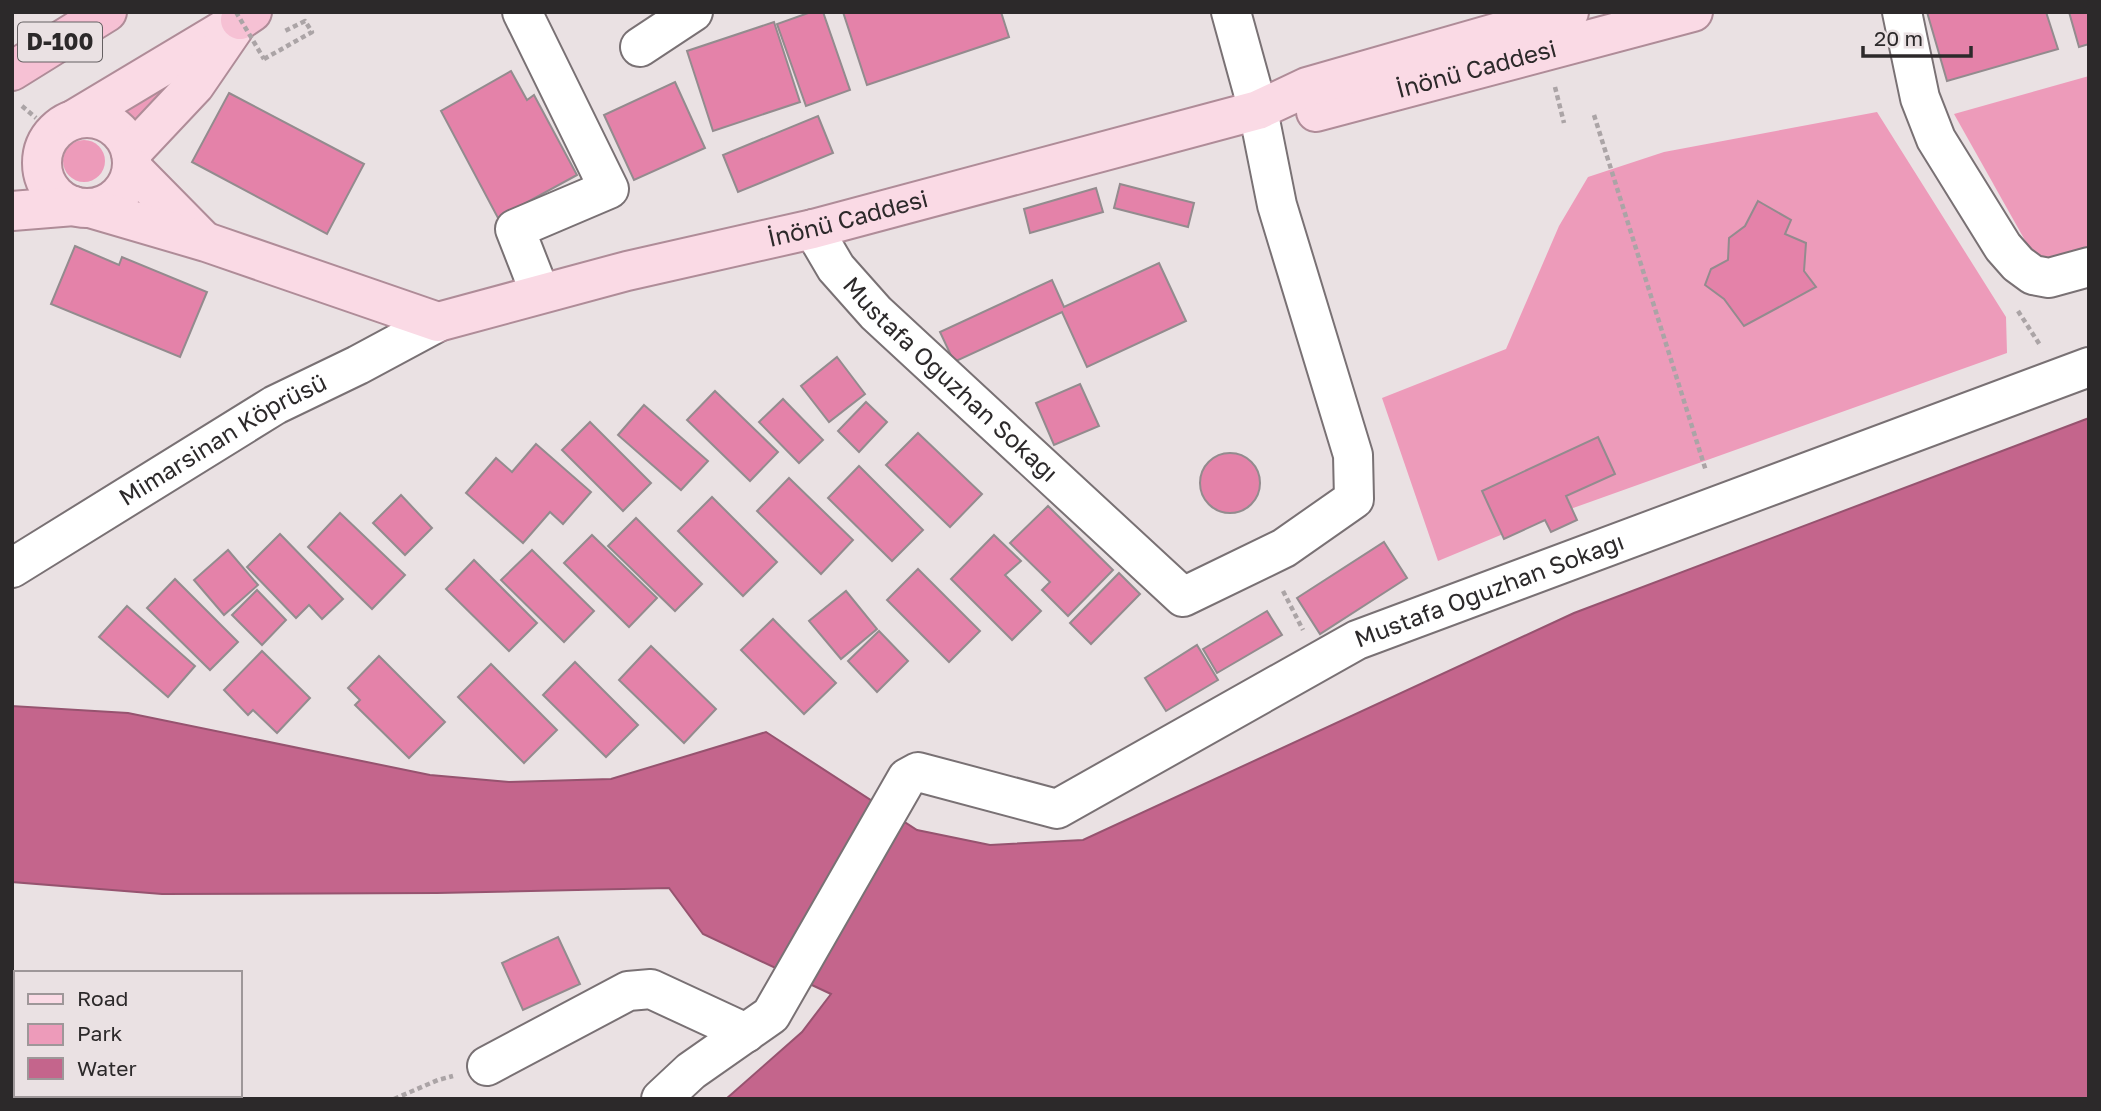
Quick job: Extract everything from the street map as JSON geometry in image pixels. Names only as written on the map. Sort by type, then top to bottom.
[{"type":"highway","name":"D-100","points":[[12,71],[107,12]]},
{"type":"main road","name":"İnönü Caddesi","points":[[438,322],[627,271],[813,229],[1258,110],[1307,87],[1569,12]]},
{"type":"main road","name":"İnönü Caddesi","points":[[1258,110],[1310,113],[1693,12]]},
{"type":"main road","points":[[12,157],[252,19]]},
{"type":"main road","points":[[12,211],[105,204],[118,195],[127,182],[131,160],[252,19]]},
{"type":"main road","points":[[206,243],[131,160],[125,139],[115,127],[94,119],[63,126],[45,145],[43,175],[55,194],[82,207],[206,243],[438,322]]},
{"type":"street","points":[[522,12],[609,189],[515,229],[540,293]]},
{"type":"street","points":[[640,47],[693,12]]},
{"type":"street","points":[[1231,12],[1258,110]]},
{"type":"street","points":[[1902,12],[1920,98],[1936,139],[2003,247],[2018,264],[2033,275],[2049,278],[2089,267]]},
{"type":"street","name":"Mustafa Oğuzhan Sokağı","points":[[813,229],[836,268],[876,313],[1182,597],[1284,548],[1354,499],[1353,455],[1277,205],[1258,110]]},
{"type":"street","name":"Mimarsinan Köprüsü","points":[[12,568],[275,405],[438,322]]},
{"type":"street","name":"Mustafa Oğuzhan Sokağı","points":[[759,1024],[906,778],[918,772],[1057,809],[1357,640],[2075,373]]},
{"type":"street","points":[[487,1066],[628,991],[651,989],[759,1024]]},
{"type":"street","points":[[661,1099],[691,1071],[759,1024]]},
{"type":"path","points":[[252,19],[305,21],[312,32],[264,59],[252,19]]},
{"type":"path","points":[[12,98],[63,126]]},
{"type":"path","points":[[1594,115],[1717,505]]},
{"type":"path","points":[[2033,275],[2016,307],[2075,373]]},
{"type":"path","points":[[1265,557],[1320,662]]},
{"type":"path","points":[[394,1099],[438,1080],[487,1066]]},
{"type":"green space","points":[[181,71],[133,126],[131,117],[123,112]]},
{"type":"green space","points":[[2089,76],[2089,247],[2040,267],[1954,114]]},
{"type":"green space","points":[[1877,112],[2006,317],[2007,353],[1520,527],[1438,561],[1382,398],[1506,349],[1559,226],[1588,177],[1664,152]]},
{"type":"green space","points":[[84,140],[99,146],[105,161],[99,176],[84,182],[69,176],[63,161],[69,146]]},
{"type":"water","points":[[2089,418],[2089,1099],[726,1099],[802,1032],[831,994],[703,934],[669,888],[437,893],[162,894],[12,882],[12,706],[128,713],[430,775],[509,782],[611,779],[766,732],[917,830],[990,845],[1083,840],[1574,613]]},
{"type":"building","points":[[811,12],[823,12],[850,90],[806,106],[777,24]]},
{"type":"building","points":[[843,12],[1001,12],[1009,37],[867,85]]},
{"type":"building","points":[[1927,12],[2046,12],[2058,49],[1947,81]]},
{"type":"building","points":[[2069,12],[2089,12],[2089,44],[2079,47]]},
{"type":"building","points":[[774,22],[800,102],[713,131],[687,51]]},
{"type":"building","points":[[511,71],[527,100],[534,95],[577,175],[498,218],[441,111]]},
{"type":"building","points":[[675,82],[705,148],[634,180],[604,115]]},
{"type":"building","points":[[229,93],[364,164],[327,234],[192,162]]},
{"type":"building","points":[[818,116],[833,153],[738,192],[723,155]]},
{"type":"building","points":[[1120,184],[1194,203],[1188,227],[1114,208]]},
{"type":"building","points":[[1096,188],[1103,212],[1030,233],[1024,209]]},
{"type":"building","points":[[1758,201],[1791,220],[1785,234],[1806,243],[1804,271],[1816,287],[1744,326],[1724,299],[1705,285],[1711,269],[1728,260],[1729,238],[1745,226]]},
{"type":"building","points":[[75,246],[119,265],[122,257],[207,292],[180,357],[51,304]]},
{"type":"building","points":[[1159,263],[1186,321],[1087,367],[1062,312],[954,362],[940,332],[1052,280],[1064,307]]},
{"type":"building","points":[[837,357],[865,394],[829,422],[801,386]]},
{"type":"building","points":[[1080,384],[1099,426],[1054,445],[1036,403]]},
{"type":"building","points":[[715,391],[778,452],[750,481],[687,420]]},
{"type":"building","points":[[783,399],[823,440],[799,463],[759,422]]},
{"type":"building","points":[[866,402],[887,422],[859,452],[838,431]]},
{"type":"building","points":[[644,405],[708,461],[681,490],[618,435]]},
{"type":"building","points":[[590,422],[651,483],[623,511],[562,450]]},
{"type":"building","points":[[918,433],[982,494],[950,527],[886,465]]},
{"type":"building","points":[[1598,437],[1615,474],[1566,496],[1577,520],[1551,532],[1545,520],[1504,539],[1482,491]]},
{"type":"building","points":[[536,444],[591,492],[563,524],[550,512],[523,543],[466,493],[496,458],[512,472]]},
{"type":"building","points":[[1230,453],[1251,462],[1260,483],[1251,504],[1230,513],[1209,504],[1200,483],[1209,462]]},
{"type":"building","points":[[859,466],[923,530],[892,561],[828,498]]},
{"type":"building","points":[[789,478],[853,540],[821,574],[757,511]]},
{"type":"building","points":[[401,495],[432,528],[405,555],[373,523]]},
{"type":"building","points":[[712,497],[777,562],[743,596],[678,531]]},
{"type":"building","points":[[1048,506],[1113,570],[1068,616],[1042,590],[1050,582],[1010,543]]},
{"type":"building","points":[[340,513],[405,575],[372,609],[308,547]]},
{"type":"building","points":[[636,518],[702,584],[675,611],[608,546]]},
{"type":"building","points":[[280,534],[343,599],[322,619],[309,605],[296,618],[247,567]]},
{"type":"building","points":[[592,535],[657,598],[629,627],[564,563]]},
{"type":"building","points":[[994,535],[1021,561],[1005,575],[1041,611],[1012,640],[951,579]]},
{"type":"building","points":[[1384,542],[1407,578],[1320,634],[1297,598]]},
{"type":"building","points":[[228,550],[258,585],[224,615],[194,580]]},
{"type":"building","points":[[532,550],[594,611],[564,642],[501,580]]},
{"type":"building","points":[[474,560],[537,623],[509,651],[446,589]]},
{"type":"building","points":[[918,569],[980,631],[949,662],[887,600]]},
{"type":"building","points":[[1119,573],[1140,594],[1091,644],[1070,623]]},
{"type":"building","points":[[175,579],[238,642],[210,670],[147,608]]},
{"type":"building","points":[[257,590],[286,620],[262,645],[232,615]]},
{"type":"building","points":[[846,591],[877,629],[841,659],[809,621]]},
{"type":"building","points":[[127,606],[195,666],[168,697],[99,637]]},
{"type":"building","points":[[1267,611],[1282,635],[1217,673],[1203,649]]},
{"type":"building","points":[[773,619],[836,683],[804,714],[741,650]]},
{"type":"building","points":[[879,631],[908,661],[877,692],[848,661]]},
{"type":"building","points":[[1197,645],[1218,680],[1166,711],[1145,678]]},
{"type":"building","points":[[651,646],[716,709],[684,743],[619,680]]},
{"type":"building","points":[[262,651],[310,698],[277,733],[253,710],[248,715],[224,690]]},
{"type":"building","points":[[379,656],[445,722],[409,758],[355,705],[360,700],[348,688]]},
{"type":"building","points":[[575,662],[638,725],[606,757],[543,695]]},
{"type":"building","points":[[491,664],[557,730],[524,763],[458,697]]},
{"type":"building","points":[[558,937],[580,984],[523,1010],[502,963]]}]
